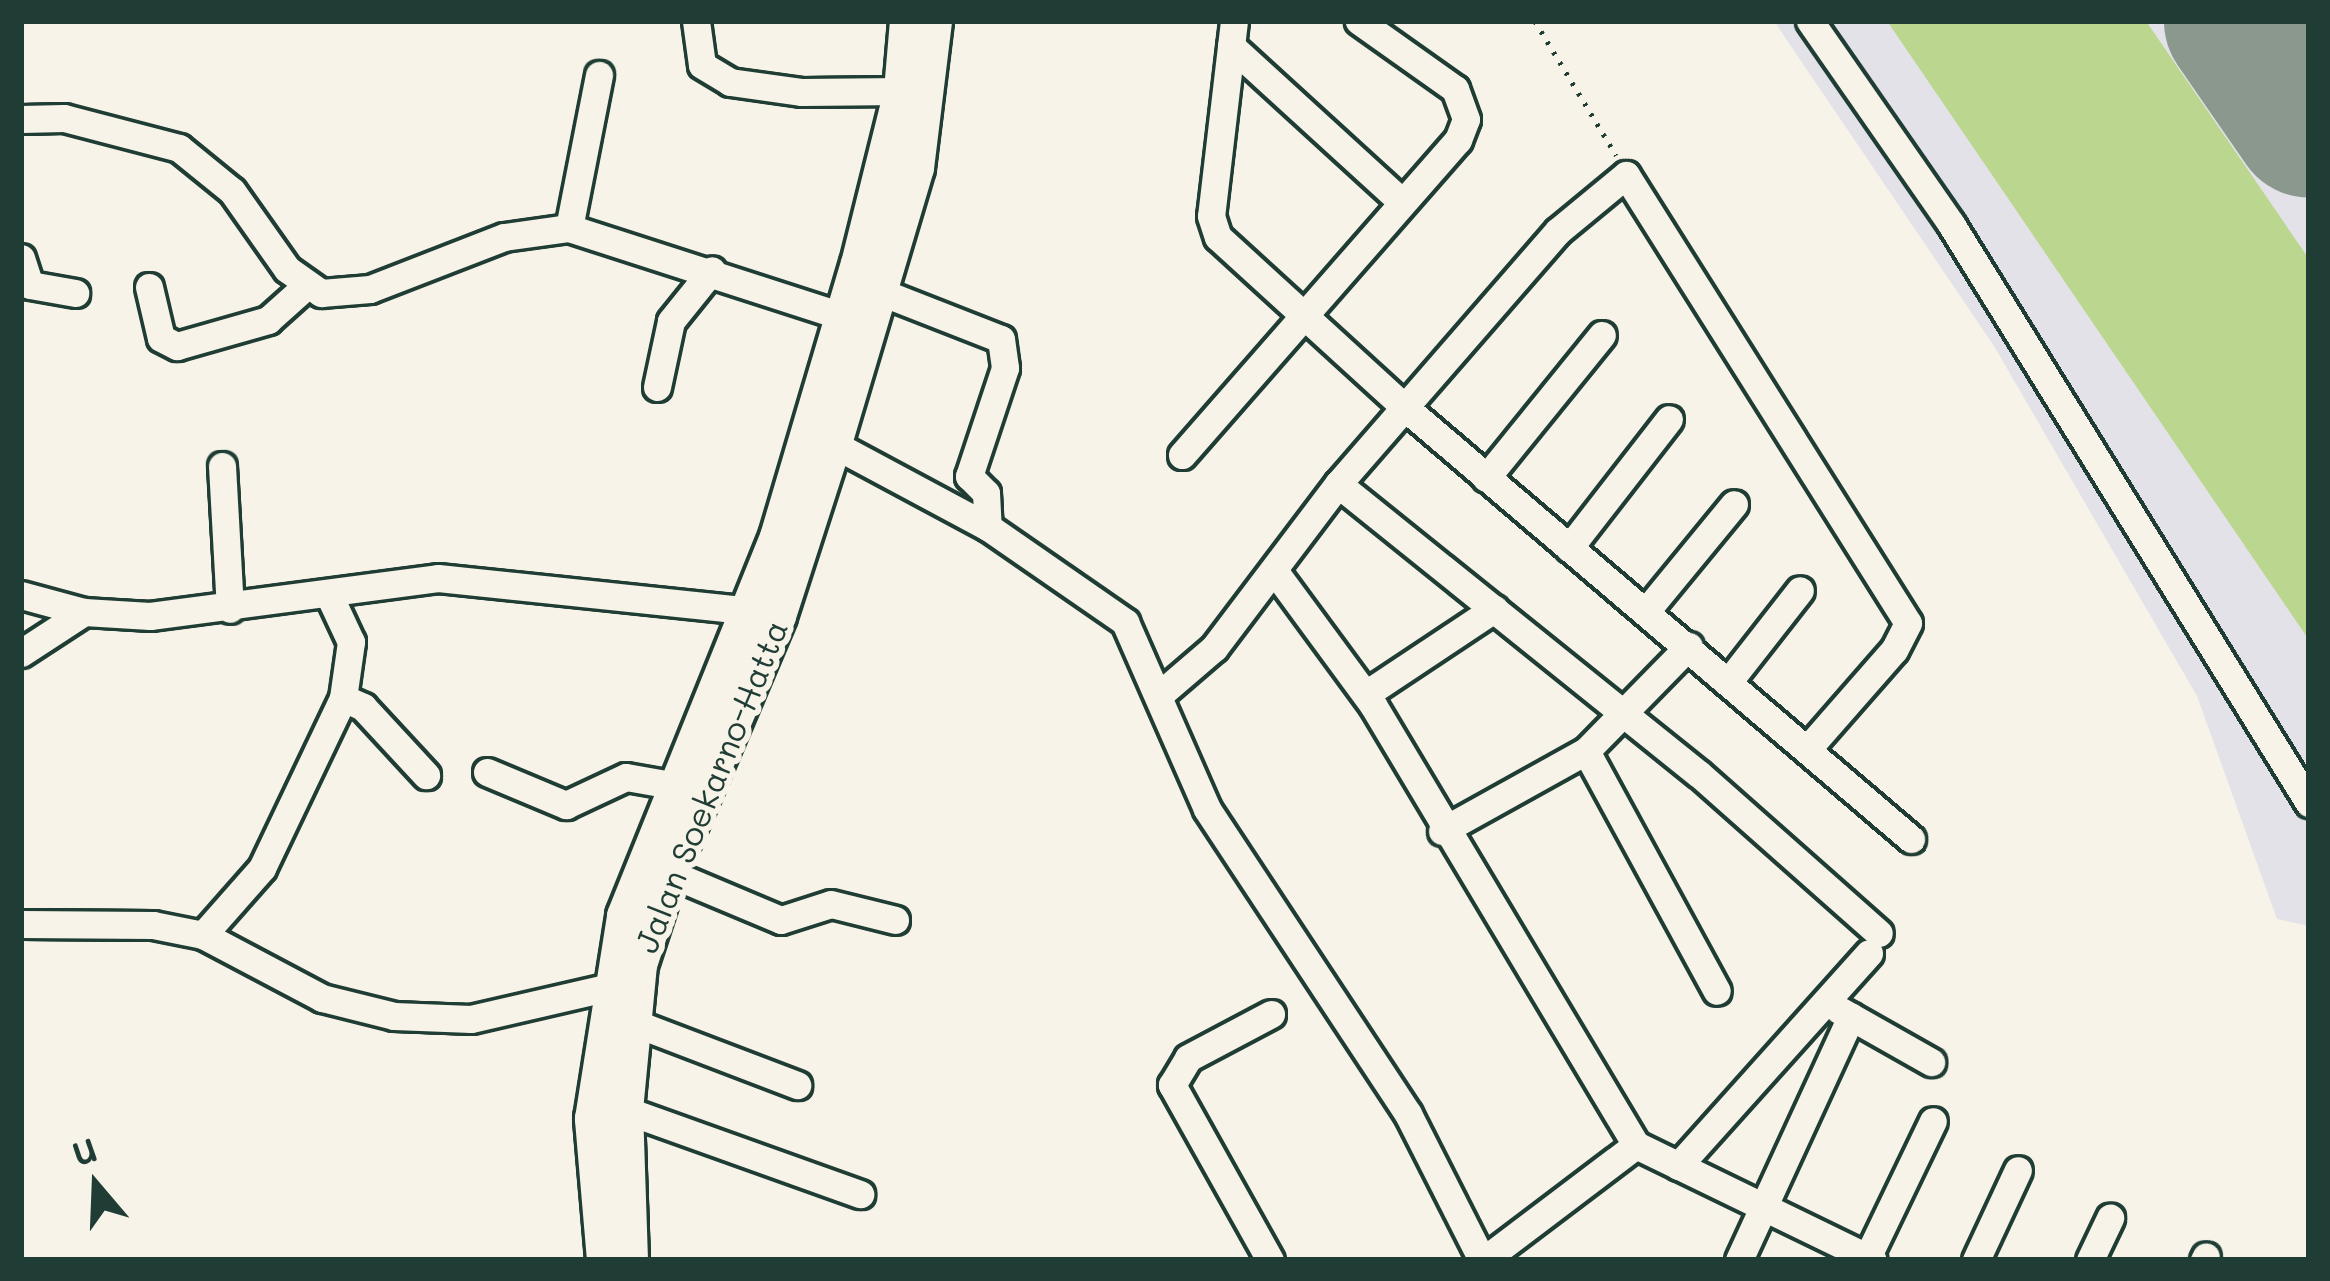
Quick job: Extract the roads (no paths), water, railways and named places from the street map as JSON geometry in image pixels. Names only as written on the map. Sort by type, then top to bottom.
[{"type":"highway","points":[[861,303],[902,91],[908,21]]},
{"type":"highway","points":[[861,303],[916,168],[934,21]]},
{"type":"highway","name":"Jalan Soekarno-Hatta","points":[[630,1260],[625,1110],[639,965],[669,873],[778,616],[861,303]]},
{"type":"highway","points":[[604,1260],[593,1119],[610,987],[625,916],[822,438]]},
{"type":"street","points":[[696,21],[702,65],[730,82],[802,92],[902,91]]},
{"type":"street","points":[[1182,455],[1459,140],[1465,106],[1427,62],[1359,21]]},
{"type":"street","points":[[1810,21],[1951,224],[2309,803]]},
{"type":"street","points":[[1233,33],[1402,202]]},
{"type":"street","points":[[1233,33],[1211,216],[1240,263],[1486,478],[1810,746],[1911,839]]},
{"type":"street","points":[[569,228],[599,74]]},
{"type":"street","points":[[21,119],[64,118],[179,148],[232,191],[306,286],[321,293],[370,289],[504,237],[569,228],[712,270],[1001,339],[1005,368],[969,476],[986,493],[988,527]]},
{"type":"street","points":[[1158,696],[1214,648],[1402,405],[1558,231],[1626,175],[1908,623],[1810,746]]},
{"type":"street","points":[[21,258],[30,285],[75,293]]},
{"type":"street","points":[[657,387],[671,321],[712,270]]},
{"type":"street","points":[[148,287],[161,338],[177,346],[268,320],[306,286]]},
{"type":"street","points":[[1486,478],[1602,335]]},
{"type":"street","points":[[1569,548],[1670,419]]},
{"type":"street","points":[[822,438],[988,527],[1115,612],[1207,809],[1408,1114],[1483,1260],[1636,1145]]},
{"type":"street","points":[[222,466],[230,609]]},
{"type":"street","points":[[1338,484],[1628,715],[1874,943],[1678,1166]]},
{"type":"street","points":[[1647,610],[1734,504]]},
{"type":"street","points":[[1276,573],[1366,694],[1442,831],[1636,1145],[1869,1259],[1933,1121]]},
{"type":"street","points":[[21,595],[84,612],[230,609],[438,578],[751,610]]},
{"type":"street","points":[[1729,681],[1800,590]]},
{"type":"street","points":[[203,935],[262,868],[343,698],[351,642],[330,597]]},
{"type":"street","points":[[1366,694],[1494,609]]},
{"type":"street","points":[[21,653],[84,612]]},
{"type":"street","points":[[1442,831],[1586,751],[1628,715],[1688,646]]},
{"type":"street","points":[[343,698],[380,722],[426,775]]},
{"type":"street","points":[[1586,751],[1717,991]]},
{"type":"street","points":[[487,772],[566,805],[626,777],[677,786]]},
{"type":"street","points":[[669,873],[781,920],[831,904],[895,920]]},
{"type":"street","points":[[21,924],[153,926],[203,935],[322,998],[394,1016],[471,1019],[610,987]]},
{"type":"street","points":[[1825,1002],[1930,1062]]},
{"type":"street","points":[[1270,1260],[1172,1084],[1189,1058],[1271,1014]]},
{"type":"street","points":[[1739,1260],[1851,1017]]},
{"type":"street","points":[[632,1022],[797,1085]]},
{"type":"street","points":[[625,1110],[860,1194]]},
{"type":"street","points":[[1976,1260],[2018,1170]]},
{"type":"street","points":[[2090,1260],[2110,1218]]}]
